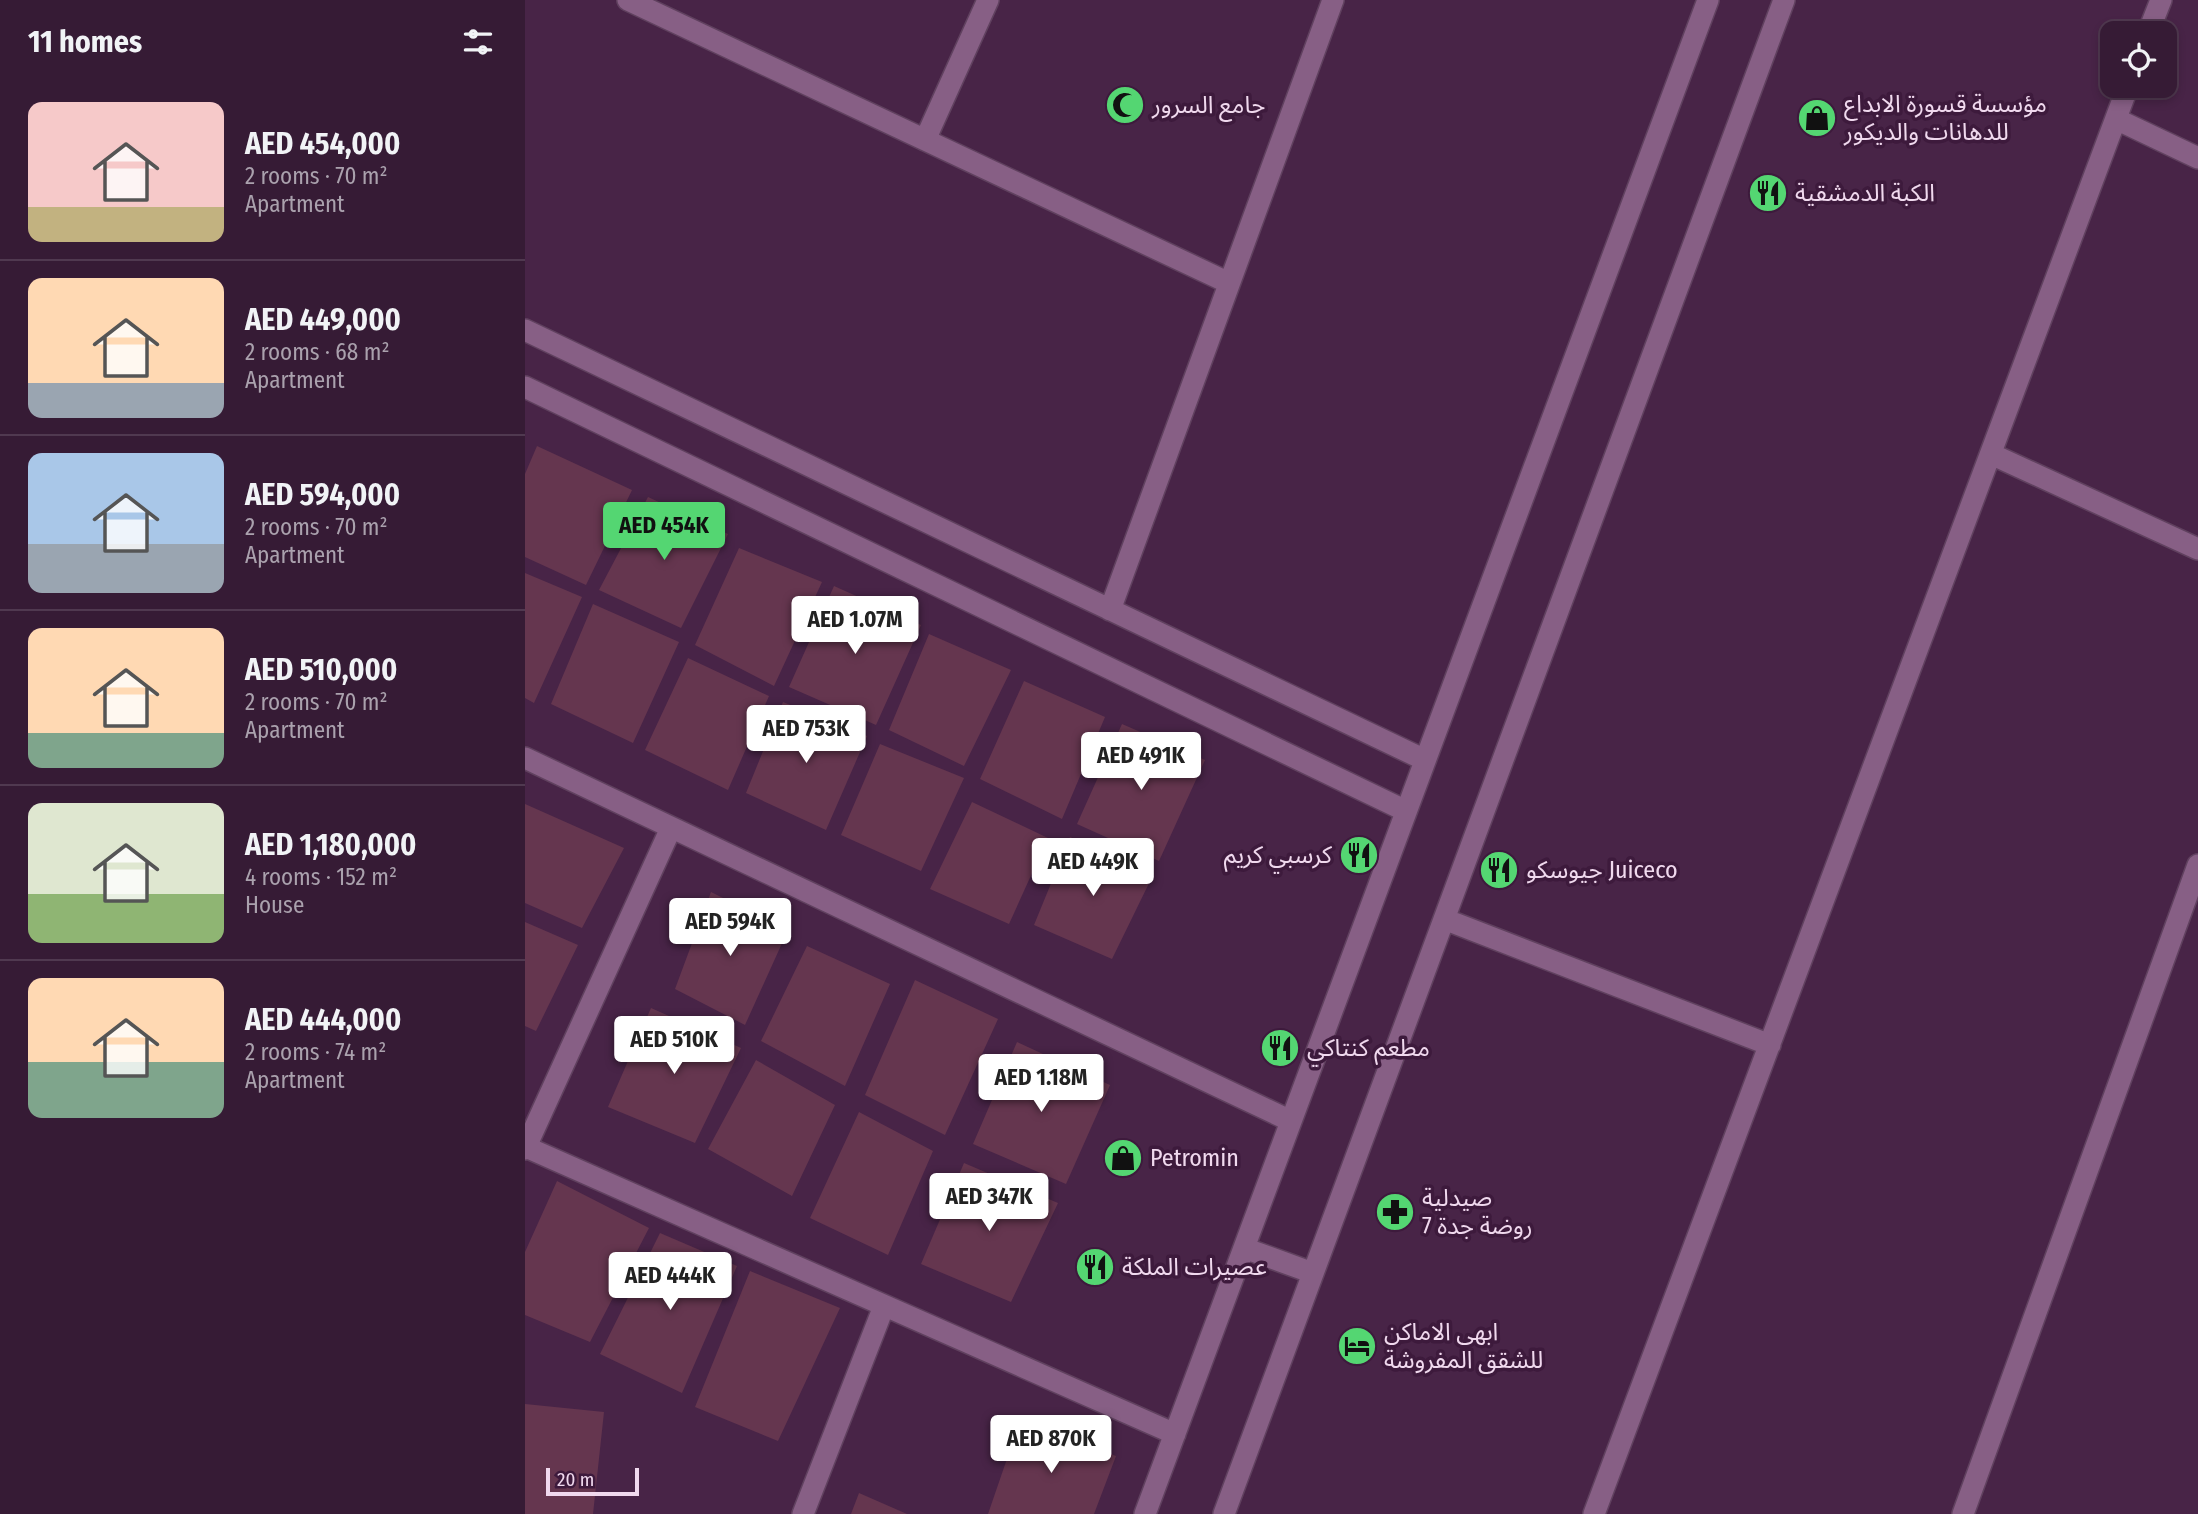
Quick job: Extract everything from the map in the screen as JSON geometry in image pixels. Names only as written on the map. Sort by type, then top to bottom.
[{"type":"street","points":[[925,140],[988,0]]},
{"type":"street","points":[[1110,610],[1333,0]]},
{"type":"street","points":[[1145,1514],[1708,0]]},
{"type":"street","points":[[1224,1514],[1784,0]]},
{"type":"street","points":[[2153,21],[2161,0]]},
{"type":"street","points":[[640,2],[1229,283]]},
{"type":"street","points":[[1594,1514],[2124,98]]},
{"type":"street","points":[[2116,118],[2198,158]]},
{"type":"street","points":[[525,330],[1425,761]]},
{"type":"street","points":[[525,387],[1406,811]]},
{"type":"street","points":[[1991,454],[2198,549]]},
{"type":"street","points":[[525,758],[1291,1121]]},
{"type":"street","points":[[671,828],[525,1148],[1175,1434]]},
{"type":"street","points":[[1963,1514],[2192,898],[2198,865]]},
{"type":"street","points":[[1444,919],[1770,1045]]},
{"type":"street","points":[[1244,1248],[1313,1273]]},
{"type":"street","points":[[803,1514],[884,1306]]},
{"type":"building","points":[[537,446],[632,490],[586,585],[525,557],[525,474]]},
{"type":"building","points":[[648,497],[728,534],[681,628],[599,590]]},
{"type":"building","points":[[739,548],[822,582],[774,686],[695,645]]},
{"type":"building","points":[[525,573],[582,597],[534,703],[525,698]]},
{"type":"building","points":[[834,586],[921,625],[876,725],[789,687]]},
{"type":"building","points":[[593,604],[679,642],[633,743],[551,704]]},
{"type":"building","points":[[929,634],[1011,670],[964,766],[889,730]]},
{"type":"building","points":[[688,658],[769,696],[728,790],[645,750]]},
{"type":"building","points":[[1024,681],[1105,717],[1062,819],[980,779]]},
{"type":"building","points":[[783,702],[867,736],[826,830],[746,793]]},
{"type":"building","points":[[1122,724],[1205,760],[1159,861],[1077,824]]},
{"type":"building","points":[[880,744],[964,778],[921,871],[841,835]]},
{"type":"building","points":[[972,802],[1048,838],[1009,924],[930,889]]},
{"type":"building","points":[[525,804],[624,848],[582,928],[525,903]]},
{"type":"building","points":[[1070,837],[1154,873],[1112,959],[1034,925]]},
{"type":"building","points":[[711,892],[788,930],[745,1025],[675,989]]},
{"type":"building","points":[[525,922],[578,945],[536,1031],[525,1026]]},
{"type":"building","points":[[807,946],[890,984],[845,1086],[761,1041]]},
{"type":"building","points":[[915,980],[998,1019],[945,1135],[865,1095]]},
{"type":"building","points":[[651,1008],[741,1048],[695,1143],[608,1107]]},
{"type":"building","points":[[1017,1042],[1110,1085],[1066,1184],[973,1144]]},
{"type":"building","points":[[756,1060],[835,1105],[792,1196],[708,1149]]},
{"type":"building","points":[[859,1112],[933,1151],[888,1255],[810,1218]]},
{"type":"building","points":[[964,1163],[1058,1203],[1011,1302],[921,1264]]},
{"type":"building","points":[[557,1181],[649,1228],[590,1342],[525,1315],[525,1252]]},
{"type":"building","points":[[660,1233],[737,1266],[682,1393],[600,1354]]},
{"type":"building","points":[[750,1271],[840,1308],[778,1441],[695,1407]]},
{"type":"building","points":[[525,1404],[604,1412],[593,1514],[525,1514]]},
{"type":"building","points":[[1021,1418],[1116,1456],[1094,1514],[988,1514]]},
{"type":"building","points":[[859,1493],[907,1514],[851,1514]]},
{"type":"place","name":"جامع السرور","points":[[1125,105]]},
{"type":"place","name":"مؤسسة قسورة الابداع للدهانات والديكور","points":[[1817,118]]},
{"type":"place","name":"الكبة الدمشقية","points":[[1768,193]]},
{"type":"place","name":"كرسبي كريم","points":[[1359,855]]},
{"type":"place","name":"جيوسكو Juiceco","points":[[1499,870]]},
{"type":"place","name":"مطعم كنتاكي","points":[[1280,1048]]},
{"type":"place","name":"Petromin","points":[[1123,1158]]},
{"type":"place","name":"صيدلية روضة جدة 7","points":[[1395,1212]]},
{"type":"place","name":"عصيرات الملكة","points":[[1095,1267]]},
{"type":"place","name":"ابهى الاماكن للشقق المفروشة","points":[[1357,1346]]}]
